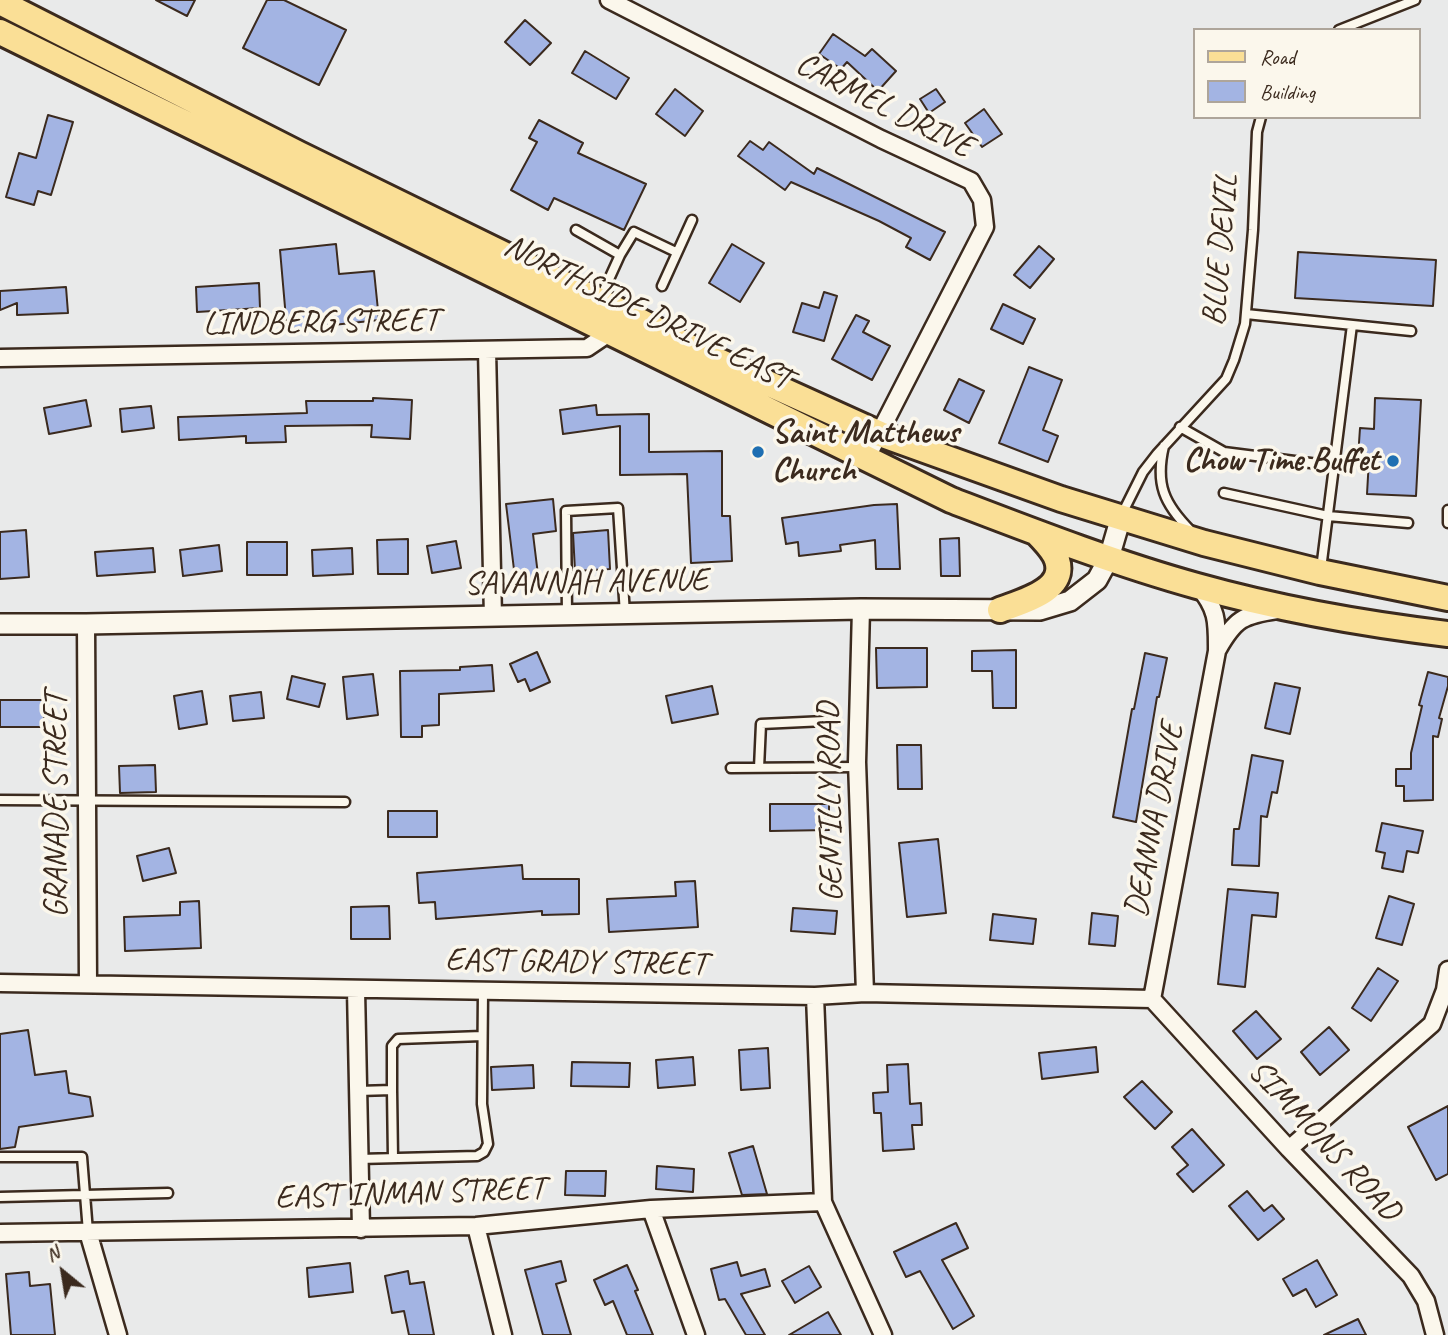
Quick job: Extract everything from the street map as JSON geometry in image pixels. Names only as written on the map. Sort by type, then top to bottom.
[{"type":"main road","name":"NORTHSIDE DRIVE EAST","points":[[0,2],[701,353],[880,434],[1061,499],[1204,543],[1320,572],[1448,598]]},
{"type":"main road","name":"NORTHSIDE DRIVE EAST","points":[[1,31],[951,500],[1037,533],[1198,586],[1375,625],[1448,634]]},
{"type":"main road","points":[[1000,610],[1046,590],[1055,581],[1057,558],[1037,533]]},
{"type":"street","name":"CARMEL DRIVE","points":[[609,0],[881,139],[971,181],[982,200],[985,227],[866,458]]},
{"type":"street","name":"LINDBERG STREET","points":[[0,358],[587,348],[632,317]]},
{"type":"street","points":[[487,350],[493,617]]},
{"type":"street","name":"SAVANNAH AVENUE","points":[[0,624],[86,625],[861,610],[1040,610],[1070,601],[1097,580],[1109,558],[1121,517]]},
{"type":"street","name":"DEANNA DRIVE","points":[[1152,999],[1217,651],[1216,616],[1212,602],[1198,586]]},
{"type":"street","name":"DEANNA DRIVE","points":[[1217,651],[1241,618],[1291,608]]},
{"type":"street","name":"GENTILLY ROAD","points":[[861,610],[857,767],[865,993]]},
{"type":"street","name":"GRANADE STREET","points":[[86,625],[88,984]]},
{"type":"street","points":[[1289,1149],[1432,1024],[1445,990],[1448,970]]},
{"type":"street","name":"EAST GRADY STREET","points":[[0,983],[482,992],[815,996],[865,993],[1152,999]]},
{"type":"street","points":[[356,990],[360,1229]]},
{"type":"street","points":[[815,996],[823,1202],[883,1335]]},
{"type":"street","name":"SIMMONS ROAD","points":[[1152,999],[1289,1149],[1411,1276],[1426,1301],[1435,1335]]},
{"type":"street","name":"EAST INMAN STREET","points":[[0,1233],[476,1226],[651,1209],[823,1202]]},
{"type":"street","points":[[651,1209],[696,1335]]},
{"type":"street","points":[[476,1226],[503,1335]]},
{"type":"street","points":[[88,1232],[118,1335]]},
{"type":"lane","points":[[1344,28],[1415,0]]},
{"type":"lane","name":"BLUE DEVIL","points":[[1121,517],[1143,472],[1165,443],[1226,379],[1234,360],[1246,314],[1257,132],[1260,119]]},
{"type":"lane","points":[[662,286],[692,220]]},
{"type":"lane","points":[[576,230],[620,256]]},
{"type":"lane","points":[[599,302],[634,232],[676,253]]},
{"type":"lane","points":[[1246,314],[1411,331]]},
{"type":"lane","points":[[1320,572],[1352,325]]},
{"type":"lane","points":[[1180,427],[1224,452],[1334,466]]},
{"type":"lane","points":[[1165,443],[1160,465],[1162,489],[1177,517],[1204,543]]},
{"type":"lane","points":[[1224,493],[1328,516],[1408,523]]},
{"type":"lane","points":[[567,615],[566,511],[618,508],[625,614]]},
{"type":"lane","points":[[1448,510],[1448,523]]},
{"type":"lane","points":[[760,768],[761,724],[825,721]]},
{"type":"lane","points":[[731,768],[857,767]]},
{"type":"lane","points":[[0,800],[345,802]]},
{"type":"lane","points":[[359,1159],[477,1156],[484,1152],[488,1144],[482,1104],[482,992]]},
{"type":"lane","points":[[393,1158],[392,1046],[398,1039],[482,1037]]},
{"type":"lane","points":[[358,1091],[392,1090]]},
{"type":"lane","points":[[0,1157],[82,1157],[88,1232]]},
{"type":"lane","points":[[0,1197],[168,1194]]},
{"type":"building","points":[[156,0],[195,0],[187,16]]},
{"type":"building","points":[[267,0],[284,0],[346,30],[319,85],[243,48]]},
{"type":"building","points":[[525,20],[551,43],[530,65],[505,42]]},
{"type":"building","points":[[833,34],[865,56],[872,49],[896,71],[878,91],[847,62],[841,69],[819,54]]},
{"type":"building","points":[[585,51],[629,78],[616,99],[572,73]]},
{"type":"building","points":[[675,89],[703,111],[685,136],[656,114]]},
{"type":"building","points":[[936,89],[945,102],[929,113],[920,99]]},
{"type":"building","points":[[984,109],[1002,134],[982,147],[965,123]]},
{"type":"building","points":[[48,115],[73,122],[51,195],[38,191],[34,205],[6,197],[19,153],[36,158]]},
{"type":"building","points":[[539,120],[583,143],[578,153],[646,184],[624,230],[554,198],[548,210],[511,190],[537,142],[529,138]]},
{"type":"building","points":[[750,141],[763,150],[769,142],[814,174],[817,168],[945,232],[930,260],[906,247],[911,238],[879,221],[791,182],[785,190],[738,156]]},
{"type":"building","points":[[336,244],[339,274],[374,271],[379,320],[287,330],[280,250]]},
{"type":"building","points":[[732,244],[764,263],[740,302],[709,283]]},
{"type":"building","points":[[1039,246],[1054,259],[1030,288],[1014,275]]},
{"type":"building","points":[[1298,252],[1436,260],[1433,306],[1295,298]]},
{"type":"building","points":[[259,283],[260,308],[197,312],[196,287]]},
{"type":"building","points":[[66,287],[68,313],[17,315],[17,303],[0,310],[0,291]]},
{"type":"building","points":[[824,292],[837,296],[824,341],[793,332],[802,303],[819,308]]},
{"type":"building","points":[[1003,304],[1035,319],[1023,344],[991,329]]},
{"type":"building","points":[[856,315],[869,321],[863,332],[890,346],[872,380],[832,359]]},
{"type":"building","points":[[1029,367],[1062,380],[1043,430],[1058,436],[1048,462],[999,443]]},
{"type":"building","points":[[959,379],[984,391],[969,423],[944,410]]},
{"type":"building","points":[[373,398],[412,400],[410,439],[371,437],[372,425],[285,426],[286,442],[246,443],[246,436],[179,440],[178,417],[307,413],[306,401],[373,401]]},
{"type":"building","points":[[1375,398],[1421,400],[1416,496],[1367,494],[1369,459],[1358,458],[1360,428],[1374,429]]},
{"type":"building","points":[[86,400],[91,426],[49,434],[44,408]]},
{"type":"building","points":[[596,405],[597,415],[649,414],[649,452],[722,451],[722,516],[730,516],[732,561],[691,563],[687,474],[620,475],[620,426],[563,434],[560,410]]},
{"type":"building","points":[[151,406],[154,428],[122,432],[120,409]]},
{"type":"building","points":[[553,499],[556,531],[533,534],[539,583],[516,586],[506,504]]},
{"type":"building","points":[[897,504],[900,569],[876,569],[875,540],[840,545],[841,551],[799,556],[798,542],[786,544],[782,518]]},
{"type":"building","points":[[26,530],[29,577],[0,579],[0,532]]},
{"type":"building","points":[[608,530],[610,569],[575,571],[573,533]]},
{"type":"building","points":[[959,538],[960,576],[941,576],[940,539]]},
{"type":"building","points":[[408,539],[408,574],[378,574],[377,540]]},
{"type":"building","points":[[456,541],[461,568],[432,573],[427,546]]},
{"type":"building","points":[[247,542],[287,542],[287,575],[247,575]]},
{"type":"building","points":[[219,545],[222,571],[183,576],[180,550]]},
{"type":"building","points":[[153,548],[155,572],[97,576],[95,552]]},
{"type":"building","points":[[352,548],[353,574],[313,576],[312,550]]},
{"type":"building","points":[[876,648],[927,648],[927,687],[877,688]]},
{"type":"building","points":[[1016,650],[1016,708],[993,708],[992,671],[972,671],[972,651]]},
{"type":"building","points":[[537,652],[550,682],[530,691],[525,679],[518,682],[510,664]]},
{"type":"building","points":[[1145,653],[1167,658],[1157,697],[1136,822],[1113,817]]},
{"type":"building","points":[[492,665],[494,691],[439,694],[439,725],[422,726],[422,737],[401,737],[400,671],[460,670],[460,667]]},
{"type":"building","points":[[1428,672],[1448,677],[1439,718],[1442,719],[1438,737],[1433,736],[1433,800],[1404,801],[1404,786],[1396,786],[1396,769],[1411,769],[1411,753],[1422,706],[1419,705]]},
{"type":"building","points":[[373,674],[378,715],[347,719],[343,677]]},
{"type":"building","points":[[292,676],[325,684],[319,707],[287,699]]},
{"type":"building","points":[[1275,683],[1300,688],[1290,734],[1265,728]]},
{"type":"building","points":[[712,686],[718,714],[672,723],[666,696]]},
{"type":"building","points":[[202,691],[207,724],[179,729],[174,696]]},
{"type":"building","points":[[261,692],[264,718],[233,721],[230,696]]},
{"type":"building","points":[[0,700],[44,700],[44,727],[0,727]]},
{"type":"building","points":[[897,745],[921,745],[922,789],[898,789]]},
{"type":"building","points":[[1252,755],[1283,761],[1277,793],[1272,792],[1267,817],[1261,816],[1259,866],[1232,865],[1234,829],[1239,829]]},
{"type":"building","points":[[155,765],[156,792],[120,793],[119,766]]},
{"type":"building","points":[[770,804],[829,804],[829,830],[770,831]]},
{"type":"building","points":[[388,811],[437,811],[437,837],[388,837]]},
{"type":"building","points":[[1382,823],[1423,831],[1418,853],[1407,851],[1403,872],[1382,868],[1385,853],[1376,851]]},
{"type":"building","points":[[938,839],[946,913],[907,917],[899,843]]},
{"type":"building","points":[[169,848],[176,873],[143,881],[137,856]]},
{"type":"building","points":[[522,865],[523,879],[579,879],[579,914],[542,915],[542,911],[436,919],[435,902],[419,903],[417,873]]},
{"type":"building","points":[[695,881],[698,927],[609,932],[607,899],[676,896],[675,882]]},
{"type":"building","points":[[1228,889],[1278,893],[1276,917],[1252,915],[1245,987],[1218,984]]},
{"type":"building","points":[[1389,896],[1414,904],[1402,945],[1376,938]]},
{"type":"building","points":[[199,901],[201,948],[125,951],[124,917],[180,915],[180,902]]},
{"type":"building","points":[[389,906],[390,939],[351,939],[351,907]]},
{"type":"building","points":[[793,908],[837,911],[835,934],[791,931]]},
{"type":"building","points":[[1092,913],[1118,916],[1115,946],[1089,944]]},
{"type":"building","points":[[993,914],[1036,919],[1033,944],[990,940]]},
{"type":"building","points":[[1378,968],[1398,981],[1371,1021],[1352,1008]]},
{"type":"building","points":[[1256,1011],[1281,1039],[1257,1059],[1233,1031]]},
{"type":"building","points":[[1329,1027],[1349,1050],[1320,1075],[1301,1052]]},
{"type":"building","points":[[28,1030],[35,1075],[66,1071],[69,1093],[90,1097],[93,1116],[19,1127],[15,1147],[0,1149],[0,1034]]},
{"type":"building","points":[[1096,1047],[1098,1072],[1042,1079],[1039,1053]]},
{"type":"building","points":[[768,1048],[770,1088],[741,1090],[739,1050]]},
{"type":"building","points":[[693,1057],[695,1085],[658,1088],[656,1060]]},
{"type":"building","points":[[572,1062],[630,1063],[629,1087],[571,1086]]},
{"type":"building","points":[[908,1064],[910,1104],[921,1103],[922,1125],[912,1125],[914,1149],[883,1151],[881,1113],[874,1113],[873,1093],[888,1092],[887,1065]]},
{"type":"building","points":[[533,1065],[534,1088],[492,1090],[491,1067]]},
{"type":"building","points":[[1142,1081],[1172,1112],[1155,1129],[1124,1097]]},
{"type":"building","points":[[1448,1106],[1448,1174],[1436,1180],[1408,1127]]},
{"type":"building","points":[[1192,1129],[1224,1165],[1193,1192],[1177,1174],[1188,1165],[1172,1147]]},
{"type":"building","points":[[753,1146],[767,1194],[742,1195],[729,1153]]},
{"type":"building","points":[[657,1166],[694,1169],[693,1192],[656,1189]]},
{"type":"building","points":[[566,1171],[606,1171],[605,1196],[565,1195]]},
{"type":"building","points":[[1247,1191],[1264,1211],[1272,1205],[1284,1219],[1258,1240],[1229,1206]]},
{"type":"building","points":[[956,1223],[968,1248],[942,1260],[974,1316],[953,1329],[920,1271],[906,1277],[894,1252]]},
{"type":"building","points":[[1317,1260],[1337,1295],[1316,1307],[1306,1289],[1293,1296],[1283,1279]]},
{"type":"building","points":[[561,1261],[566,1281],[556,1284],[571,1335],[543,1335],[525,1270]]},
{"type":"building","points":[[737,1262],[741,1276],[765,1269],[770,1286],[741,1294],[765,1335],[746,1335],[725,1299],[719,1300],[711,1269]]},
{"type":"building","points":[[350,1263],[353,1292],[309,1297],[307,1268]]},
{"type":"building","points":[[627,1265],[653,1335],[627,1335],[613,1301],[605,1305],[594,1280]]},
{"type":"building","points":[[809,1266],[821,1287],[795,1303],[782,1281]]},
{"type":"building","points":[[408,1271],[410,1284],[424,1282],[434,1335],[409,1335],[404,1311],[392,1313],[385,1276]]},
{"type":"building","points":[[29,1272],[30,1286],[50,1284],[55,1335],[11,1335],[6,1274]]},
{"type":"building","points":[[828,1312],[841,1335],[789,1335]]},
{"type":"building","points":[[1358,1319],[1366,1335],[1324,1335]]},
{"type":"place","name":"Saint Matthews Church","points":[[758,452]]},
{"type":"place","name":"Chow Time Buffet","points":[[1393,461]]}]
